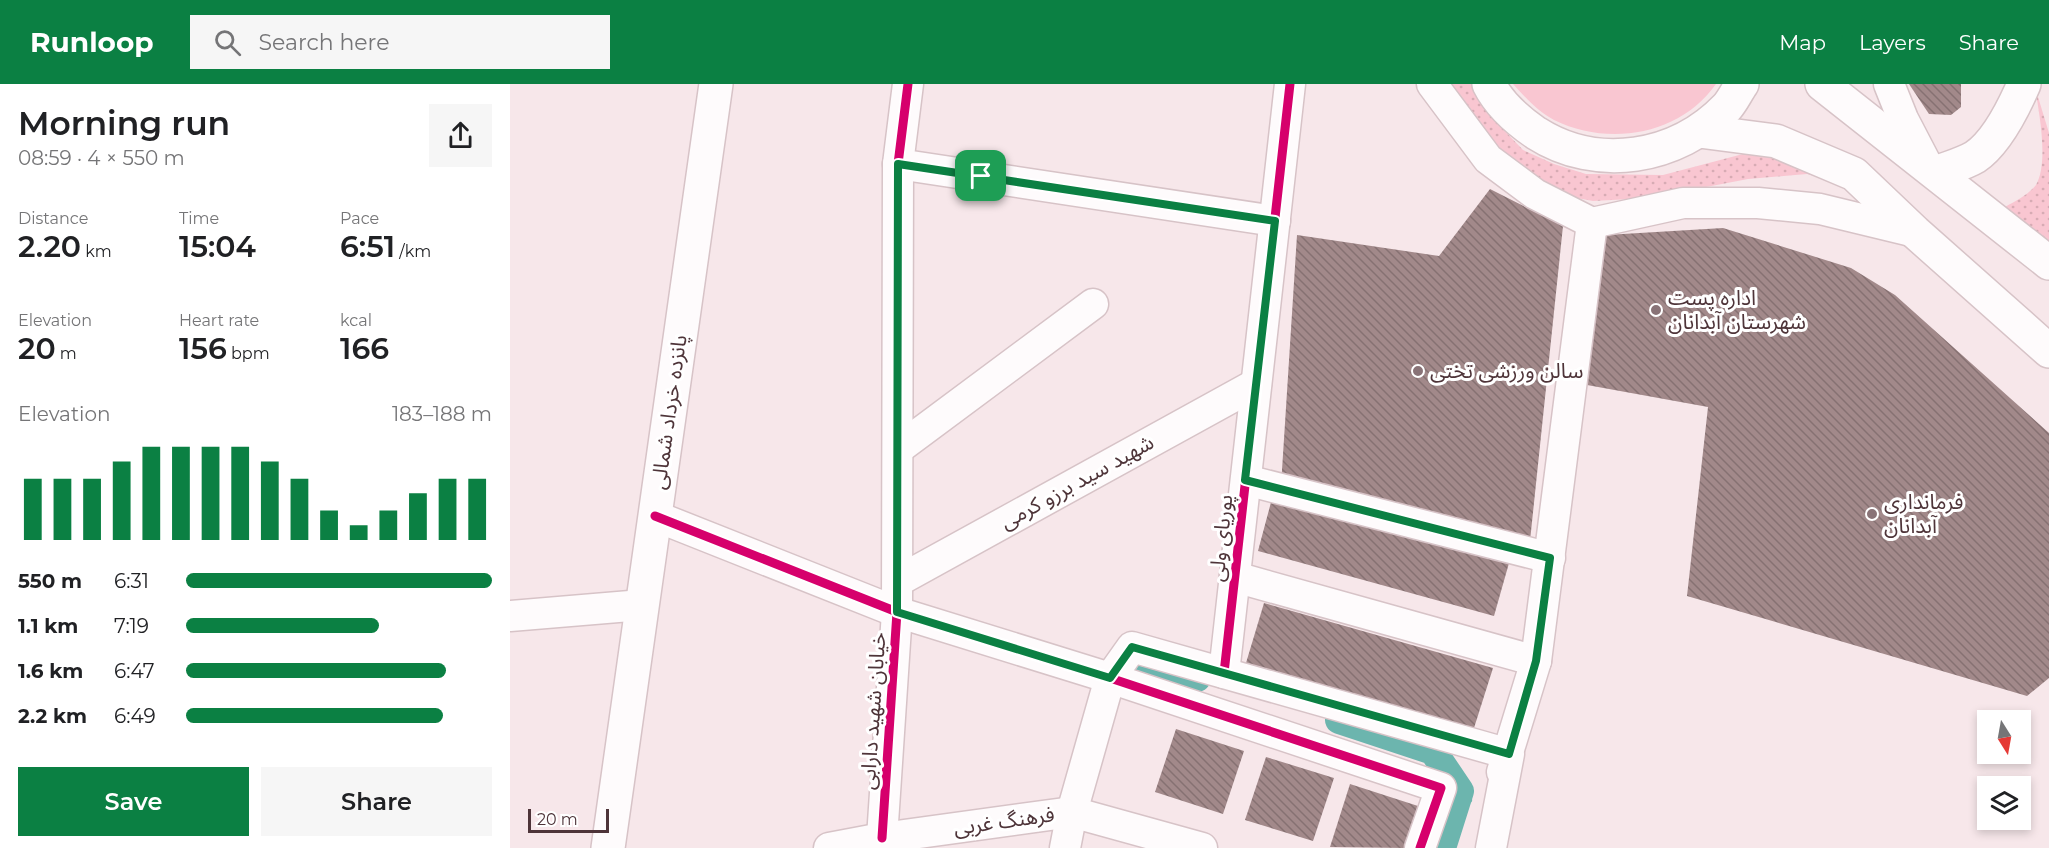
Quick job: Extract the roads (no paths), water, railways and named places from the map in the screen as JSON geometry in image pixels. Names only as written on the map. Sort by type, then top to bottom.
[{"type":"main road","name":"پانزده خرداد شمالی","points":[[608,848],[717,84]]},
{"type":"main road","points":[[1489,84],[1493,93],[1519,122],[1551,143],[1588,155],[1627,156],[1665,149],[1699,131],[1728,106],[1742,84]]},
{"type":"main road","points":[[1822,84],[2049,263]]},
{"type":"main road","points":[[1932,170],[1975,156],[1997,133],[2024,84]]},
{"type":"main road","points":[[1699,131],[1776,141],[1854,174],[2049,351]]},
{"type":"street","name":"خیابان شهید دارابی","points":[[882,838],[898,581],[898,164],[908,84]]},
{"type":"street","name":"پوریای ولی","points":[[1224,673],[1290,84]]},
{"type":"street","points":[[1432,84],[1488,159],[1535,194],[1592,223],[1683,203],[1758,203],[1820,209],[1916,232]]},
{"type":"street","points":[[1889,84],[1903,119],[1932,170]]},
{"type":"street","points":[[898,164],[1275,221]]},
{"type":"street","points":[[1473,848],[1509,754],[1536,661],[1592,223]]},
{"type":"street","points":[[898,449],[1093,304]]},
{"type":"street","name":"شهید سید برزو کرمی","points":[[898,581],[1256,384]]},
{"type":"street","points":[[1245,480],[1550,558]]},
{"type":"street","points":[[655,516],[897,612],[1110,678],[1441,789],[1420,848]]},
{"type":"street","points":[[1235,577],[1536,661]]},
{"type":"street","points":[[510,616],[642,605]]},
{"type":"street","points":[[1065,848],[1072,812],[1110,678],[1132,647],[1509,754]]},
{"type":"street","points":[[1491,848],[1509,754]]},
{"type":"street","points":[[1072,812],[1202,848]]},
{"type":"street","name":"فرهنگ غربی","points":[[829,848],[882,838],[1072,812]]},
{"type":"waterway","points":[[1147,668],[1197,678]]},
{"type":"waterway","points":[[1339,720],[1433,751],[1460,791],[1442,848]]},
{"type":"waterway","points":[[1460,791],[1468,800]]},
{"type":"place","name":"اداره پست شهرستان آبدانان","points":[[1656,310]]},
{"type":"place","name":"سالن ورزشی تختی","points":[[1418,371]]},
{"type":"place","name":"فرمانداری آبدانان","points":[[1872,514]]}]
